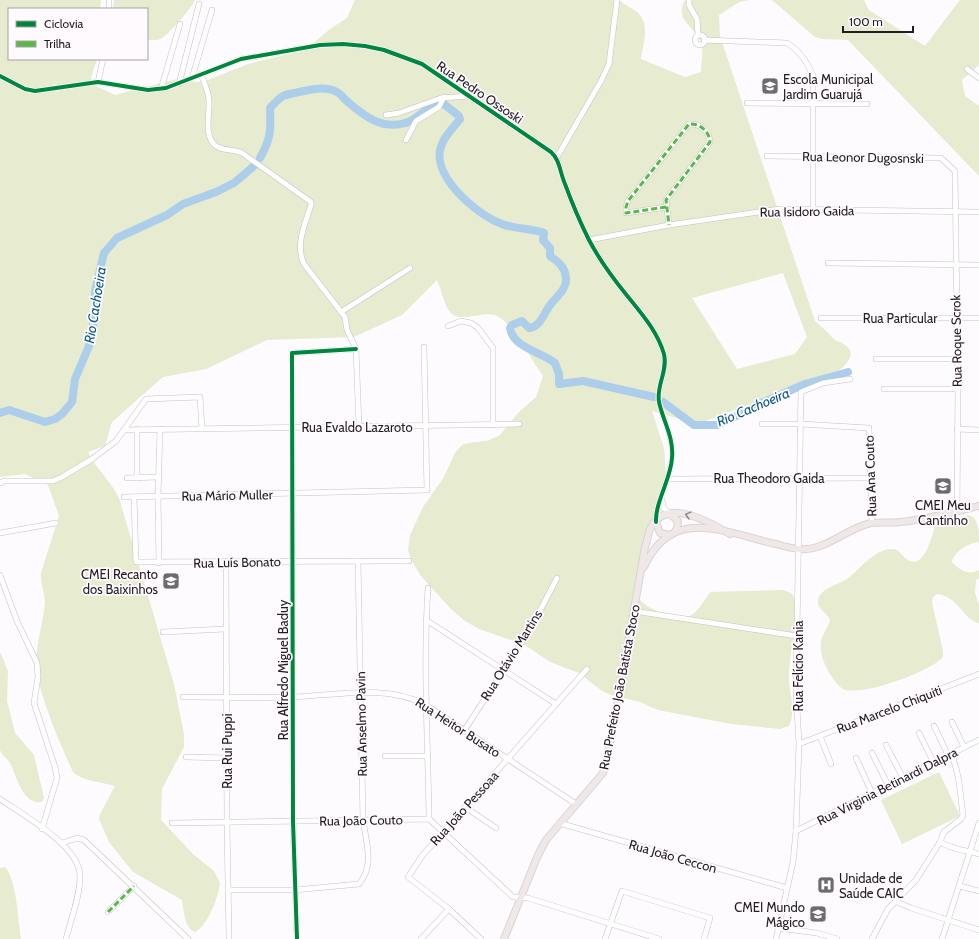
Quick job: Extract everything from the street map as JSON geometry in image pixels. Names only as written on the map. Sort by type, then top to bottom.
[{"type":"main road","name":"Rua Prefeito João Batista Stoco","points":[[641,574],[653,550],[660,543],[672,534],[688,528],[702,527],[799,549],[813,548],[851,530],[872,523],[901,522],[957,512],[979,506]]},
{"type":"main road","name":"Rua Prefeito João Batista Stoco","points":[[670,514],[688,515],[730,534]]},
{"type":"main road","points":[[670,514],[678,521],[678,528],[672,534],[660,533],[656,522],[670,514]]},
{"type":"main road","name":"Rua Prefeito João Batista Stoco","points":[[504,939],[538,855],[546,840],[559,823],[603,774],[607,762],[649,533],[656,522]]},
{"type":"street","points":[[617,0],[609,64],[557,157],[564,182],[589,240],[621,288],[650,325],[660,342],[665,367],[658,398],[673,444],[668,479],[656,511],[656,522]]},
{"type":"street","points":[[689,0],[689,5],[697,19],[698,35],[695,39],[697,44],[702,43],[704,40],[787,43],[794,47],[810,68],[813,76],[813,209]]},
{"type":"street","points":[[179,84],[199,4]]},
{"type":"street","points":[[192,78],[212,10]]},
{"type":"street","points":[[161,89],[180,24]]},
{"type":"street","points":[[698,35],[702,35],[704,40]]},
{"type":"street","name":"Rua Pedro Ossoski","points":[[0,76],[25,90],[35,91],[98,82],[148,90],[161,89],[179,84],[242,59],[286,53],[320,45],[365,46],[407,57],[422,64],[557,157]]},
{"type":"street","points":[[98,82],[103,60]]},
{"type":"street","points":[[967,69],[979,78]]},
{"type":"street","points":[[201,74],[208,95],[208,124],[211,141],[215,146],[242,153],[311,202],[312,205],[301,239],[300,255],[304,264],[345,316],[349,336],[356,349],[360,428]]},
{"type":"street","points":[[386,115],[400,113],[444,97],[468,96]]},
{"type":"street","points":[[406,140],[416,121],[439,107],[444,97]]},
{"type":"street","points":[[747,103],[867,104]]},
{"type":"street","points":[[666,207],[626,213],[628,201],[689,124],[696,123],[704,129],[710,137],[710,142],[666,200],[670,225]]},
{"type":"street","name":"Rua Leonor Dugosnski","points":[[767,156],[941,158],[955,171]]},
{"type":"street","name":"Rua Roque Scrok","points":[[955,171],[955,318],[958,389],[957,512]]},
{"type":"street","name":"Rua Isidoro Gaida","points":[[589,240],[670,225],[780,209],[979,212]]},
{"type":"street","points":[[828,263],[979,264]]},
{"type":"street","points":[[341,312],[410,268]]},
{"type":"street","name":"Rua Particular","points":[[820,318],[979,318]]},
{"type":"street","points":[[448,326],[461,321],[471,323],[478,328],[493,348],[493,424]]},
{"type":"street","points":[[424,347],[427,426]]},
{"type":"street","name":"Rua Alfredo Miguel Baduy","points":[[297,939],[294,890],[293,821],[294,561],[292,494],[292,353],[356,349]]},
{"type":"street","points":[[876,360],[956,360]]},
{"type":"street","name":"Rua Felício Kania","points":[[776,939],[794,862],[796,831],[799,744],[796,690],[801,392],[823,383],[850,379]]},
{"type":"street","points":[[884,389],[958,389]]},
{"type":"street","points":[[0,483],[4,480],[53,481],[62,477],[92,459],[116,440],[146,399],[200,397],[202,429]]},
{"type":"street","name":"Rua Evaldo Lazaroto","points":[[124,430],[360,428],[519,424]]},
{"type":"street","points":[[762,424],[801,424]]},
{"type":"street","name":"Rua Ana Couto","points":[[801,424],[869,428],[872,523]]},
{"type":"street","name":"Rua Mário Muller","points":[[124,497],[427,490],[427,426]]},
{"type":"street","points":[[137,429],[137,478]]},
{"type":"street","points":[[159,563],[158,477],[160,429]]},
{"type":"street","points":[[958,429],[979,430]]},
{"type":"street","points":[[127,478],[158,477]]},
{"type":"street","name":"Rua Theodoro Gaida","points":[[668,479],[870,478]]},
{"type":"street","name":"Rua Luís Bonato","points":[[134,497],[136,562],[409,562]]},
{"type":"street","points":[[661,499],[663,507],[670,514]]},
{"type":"street","points":[[0,533],[56,523]]},
{"type":"street","name":"Rua Anselmo Pavin","points":[[294,890],[359,884],[365,877],[368,867],[369,853],[363,820],[358,561]]},
{"type":"street","name":"Rua Rui Puppi","points":[[226,562],[225,629],[228,758],[227,823],[229,939]]},
{"type":"street","points":[[0,575],[17,622],[36,663],[38,677],[34,703],[55,767],[57,778],[42,829]]},
{"type":"street","name":"Rua Otávio Martins","points":[[464,730],[502,669],[532,626],[557,578]]},
{"type":"street","points":[[428,588],[426,620],[426,705],[430,819],[513,897],[521,897],[611,923],[659,939]]},
{"type":"street","points":[[634,611],[797,636]]},
{"type":"street","points":[[426,620],[556,704]]},
{"type":"street","points":[[163,632],[225,629]]},
{"type":"street","name":"Rua João Pessoaa","points":[[449,909],[408,877],[422,856],[587,669]]},
{"type":"street","name":"Rua Marcelo Chiquiti","points":[[799,744],[979,674]]},
{"type":"street","name":"Rua Heitor Busato","points":[[182,697],[293,697],[360,693],[398,695],[412,698],[426,705],[576,804]]},
{"type":"street","points":[[952,722],[964,747]]},
{"type":"street","points":[[872,939],[888,909],[897,902],[916,880],[940,842],[944,832],[961,819],[963,815],[956,766],[934,726]]},
{"type":"street","points":[[919,733],[934,763]]},
{"type":"street","points":[[820,736],[831,764]]},
{"type":"street","name":"Rua Virginia Betinardi Dalpra","points":[[796,831],[979,740]]},
{"type":"street","points":[[886,745],[903,778]]},
{"type":"street","points":[[872,753],[888,785]]},
{"type":"street","points":[[385,756],[428,756]]},
{"type":"street","points":[[186,757],[228,758]]},
{"type":"street","points":[[856,758],[872,793]]},
{"type":"street","points":[[0,799],[62,843],[75,858],[80,876],[74,911],[66,939]]},
{"type":"street","points":[[465,807],[496,828]]},
{"type":"street","name":"Rua João Couto","points":[[172,824],[430,819]]},
{"type":"street","name":"Rua João Ceccon","points":[[559,823],[787,888]]},
{"type":"street","points":[[942,939],[979,823]]},
{"type":"street","points":[[62,843],[77,838],[84,840],[188,939]]},
{"type":"street","points":[[940,842],[963,852],[979,854]]},
{"type":"street","points":[[108,912],[134,886]]},
{"type":"street","points":[[960,886],[979,892]]},
{"type":"street","points":[[228,890],[294,890]]},
{"type":"street","points":[[605,939],[622,890],[710,918],[704,939]]},
{"type":"street","points":[[897,902],[948,921],[979,930]]},
{"type":"street","points":[[422,939],[449,909],[481,939]]},
{"type":"street","points":[[778,928],[817,932],[837,939]]},
{"type":"green space","points":[[0,0],[101,0],[100,8],[8,8],[8,60],[97,60],[91,78],[92,84],[115,95],[177,79],[197,82],[208,80],[248,64],[305,50],[330,29],[347,18],[355,0],[619,0],[637,12],[644,22],[645,34],[641,59],[685,77],[701,72],[702,46],[695,32],[683,18],[682,7],[685,0],[749,0],[739,2],[719,15],[720,36],[815,321],[835,340],[849,348],[850,359],[839,370],[703,422],[683,420],[652,411],[664,448],[666,476],[635,587],[637,596],[647,606],[663,614],[680,617],[687,617],[693,614],[711,592],[782,590],[793,595],[796,614],[789,671],[792,715],[789,726],[780,729],[731,724],[658,710],[640,702],[611,695],[602,691],[579,673],[550,662],[525,645],[479,629],[465,621],[451,609],[420,575],[410,557],[408,550],[410,535],[423,507],[444,477],[455,453],[462,445],[486,441],[499,436],[518,413],[536,397],[543,376],[516,335],[499,317],[487,314],[466,317],[454,316],[446,305],[437,280],[402,315],[354,337],[267,340],[206,369],[163,377],[112,422],[105,446],[88,452],[119,498],[174,684],[184,734],[184,747],[162,789],[161,820],[194,855],[214,871],[220,883],[208,918],[195,932],[191,930],[187,923],[182,900],[133,872],[109,842],[99,819],[100,814],[115,786],[87,779],[73,772],[50,717],[40,687],[36,661],[45,603],[41,573],[59,516],[48,485],[25,474],[0,477]],"holes":[[[783,273],[807,337],[795,354],[737,369],[692,298]]]},
{"type":"green space","points":[[114,0],[195,0],[185,15],[170,31],[157,40],[148,40],[148,8],[113,8]]},
{"type":"green space","points":[[772,0],[864,0],[869,10],[925,46],[960,0],[979,0],[979,65],[962,80],[965,96],[979,106],[979,176],[848,40],[822,39],[815,37]]},
{"type":"green space","points":[[968,515],[972,516],[976,522],[979,542],[962,548],[953,558],[952,562],[964,571],[975,572],[979,570],[979,578],[976,580],[975,593],[979,605],[979,623],[969,618],[951,599],[937,594],[933,597],[932,602],[943,657],[936,663],[895,682],[852,691],[843,689],[830,674],[822,655],[821,643],[830,620],[818,605],[821,594],[853,575],[875,555],[881,552],[895,549],[906,559],[915,562],[924,555],[927,550],[935,526],[933,523],[947,517],[960,517]]},
{"type":"green space","points":[[0,652],[8,671],[7,701],[15,733],[34,755],[44,798],[42,802],[35,802],[25,794],[10,763],[0,750]]},
{"type":"green space","points":[[939,772],[960,816],[902,844],[881,800]]},
{"type":"green space","points":[[5,867],[9,873],[15,891],[21,939],[0,939],[0,868]]},
{"type":"waterway","name":"Rio Cachoeira","points":[[260,158],[270,134],[270,108],[284,95],[316,89],[333,90],[367,117],[389,125],[397,125],[410,121],[438,100],[440,101],[459,116],[460,119],[447,134],[442,144],[440,156],[442,168],[448,180],[468,203],[492,219],[507,226],[544,233],[543,240],[550,248],[550,256],[556,260],[564,270],[566,278],[565,286],[537,325],[529,328],[522,321],[512,325],[510,328],[512,335],[522,345],[555,363],[559,374],[559,384],[583,381],[654,397]]},
{"type":"waterway","name":"Rio Cachoeira","points":[[0,413],[9,410],[45,422],[55,419],[62,414],[72,402],[75,379],[89,346],[96,309],[95,291],[104,253],[117,238],[167,215],[183,204],[216,192],[234,183],[255,165]]},
{"type":"waterway","name":"Rio Cachoeira","points":[[663,402],[694,425],[718,425],[766,401],[805,384],[848,372]]},
{"type":"marked path","points":[[666,207],[626,213],[628,201],[689,124],[700,126],[708,134],[710,142],[666,200],[669,225]]},
{"type":"marked path","points":[[108,912],[134,886]]},
{"type":"cycle path","points":[[0,76],[25,89],[35,91],[98,82],[148,90],[166,88],[241,59],[320,45],[343,44],[365,46],[384,50],[422,64],[554,155],[576,212],[593,247],[601,261],[653,329],[661,345],[665,360],[659,390],[659,402],[670,436],[672,450],[671,466],[656,514],[656,522]]},
{"type":"cycle path","points":[[297,939],[293,821],[292,353],[356,349]]},
{"type":"place","name":"Escola Municipal Jardim Guarujá","points":[[770,86]]},
{"type":"place","name":"CMEI Meu Cantinho","points":[[943,486]]},
{"type":"place","name":"CMEI Recanto dos Baixinhos","points":[[171,581]]},
{"type":"place","name":"Unidade de Saúde CAIC","points":[[826,885]]},
{"type":"place","name":"CMEI Mundo Mágico","points":[[818,914]]}]
